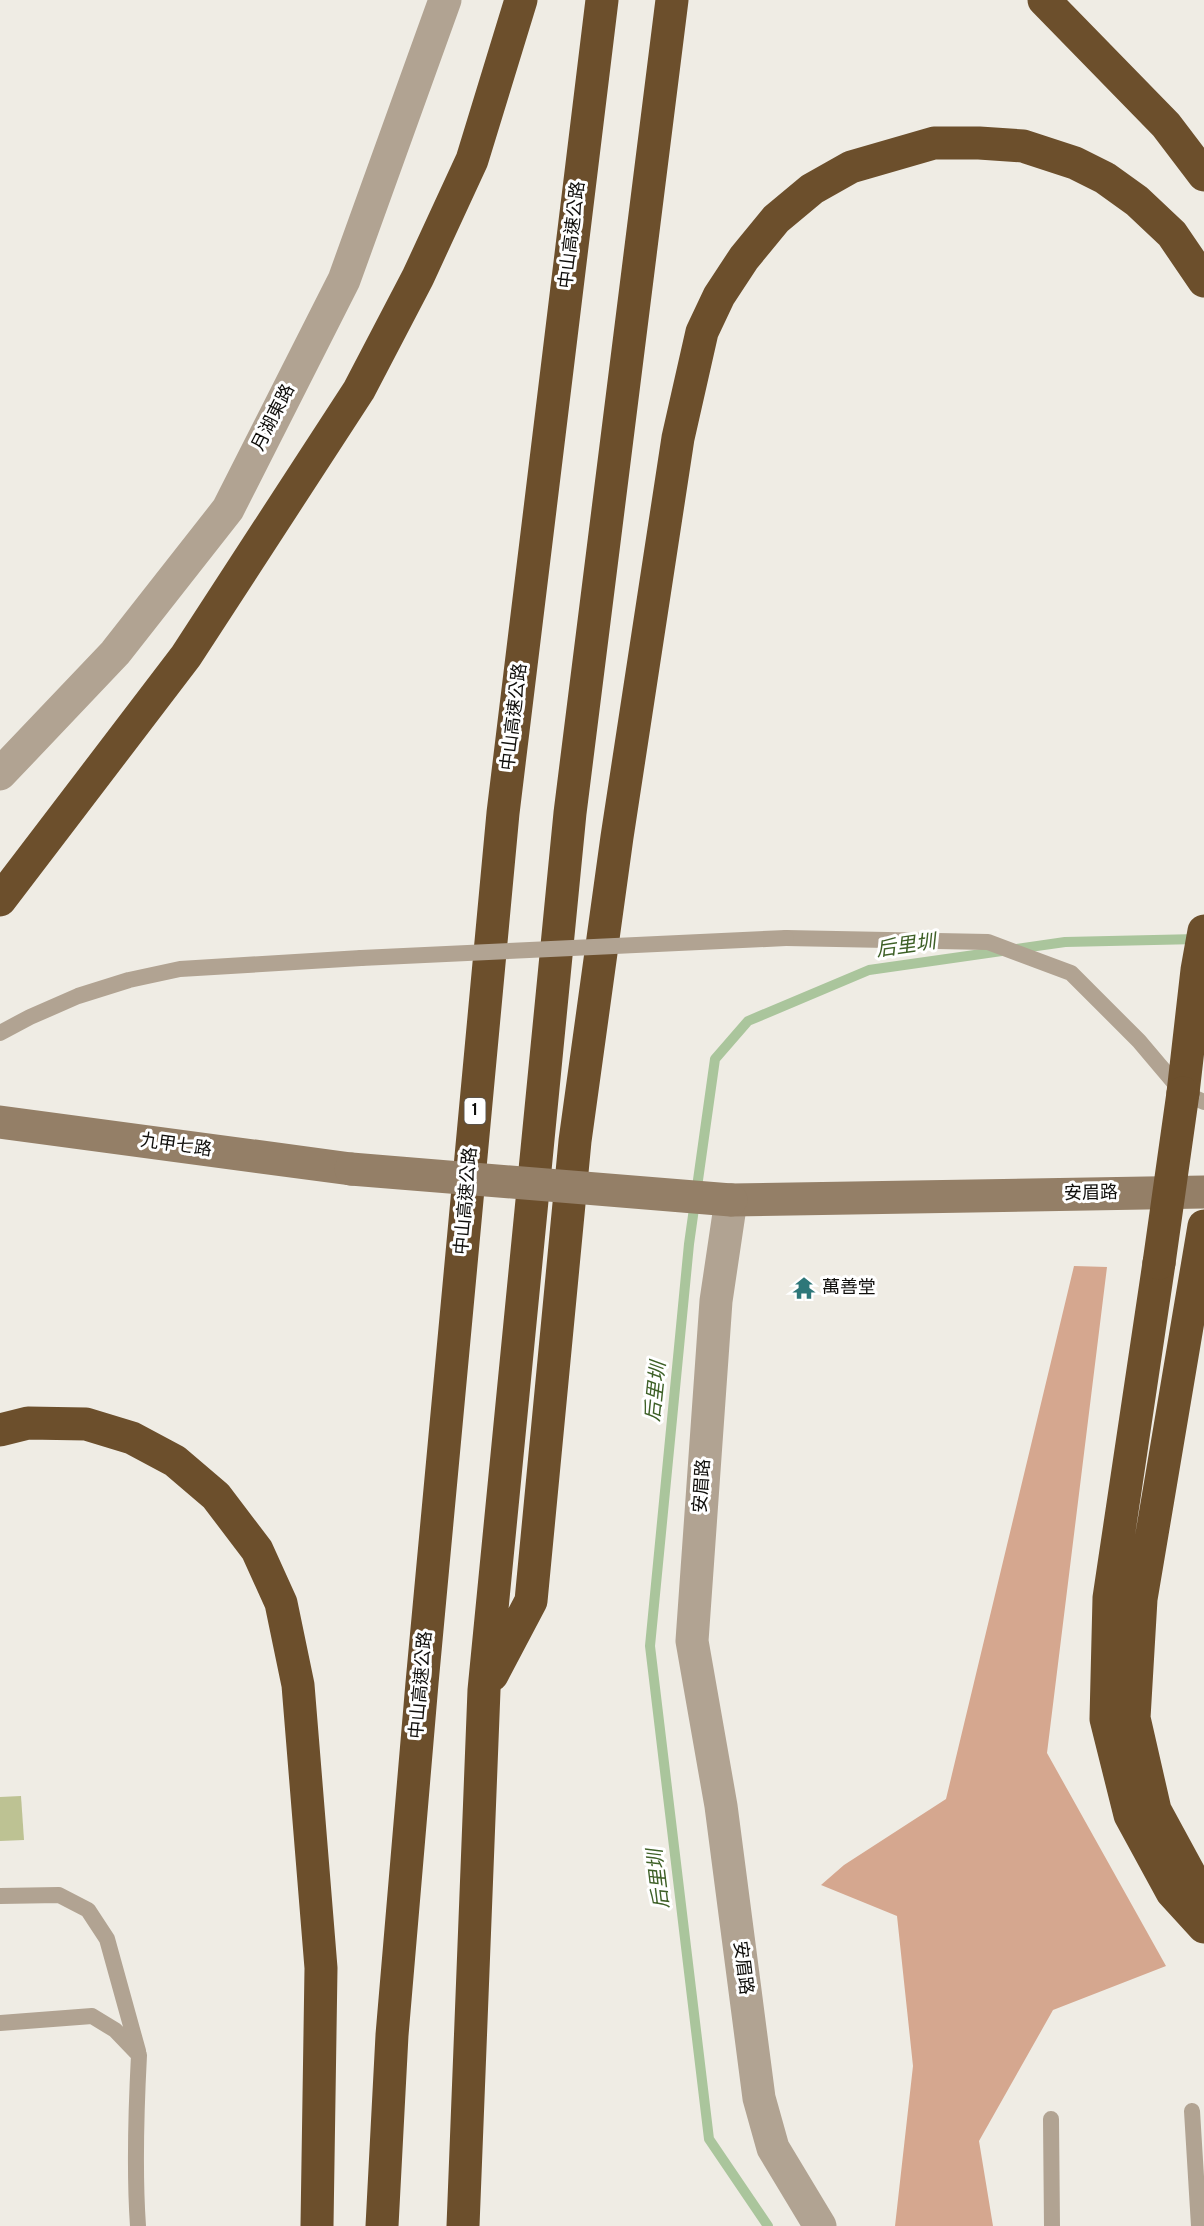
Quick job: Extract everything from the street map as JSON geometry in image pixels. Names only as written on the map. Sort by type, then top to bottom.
[{"type":"highway","points":[[0,900],[186,656],[359,390],[418,277],[472,160],[521,0]]},
{"type":"highway","name":"中山高速公路","points":[[382,2226],[392,2036],[420,1707],[503,813],[602,0]]},
{"type":"highway","points":[[463,2226],[484,1690],[570,813],[672,0]]},
{"type":"highway","points":[[1044,0],[1166,125],[1204,175]]},
{"type":"highway","points":[[484,1690],[531,1601],[575,1141],[616,837],[678,438],[702,332],[719,296],[744,258],[776,219],[812,189],[851,167],[934,143],[1023,146],[1075,163],[1105,178],[1137,201],[1172,234],[1204,281]]},
{"type":"highway","points":[[1204,931],[1197,970],[1194,1097],[1158,1263],[1109,1598],[1106,1719],[1130,1815],[1172,1892],[1204,1927]]},
{"type":"highway","points":[[1204,1226],[1141,1599],[1134,1718],[1155,1810],[1193,1880],[1204,1893]]},
{"type":"highway","points":[[0,1430],[28,1423],[86,1424],[132,1438],[175,1461],[216,1496],[257,1550],[281,1603],[298,1685],[321,1968],[317,2226]]},
{"type":"street","name":"月湖東路","points":[[0,774],[115,653],[228,509],[344,280],[445,0]]},
{"type":"street","name":"九甲七路","points":[[0,1122],[351,1169],[731,1200]]},
{"type":"street","name":"安眉路","points":[[820,2226],[773,2148],[759,2098],[721,1806],[692,1641],[716,1301],[731,1200],[1204,1192]]},
{"type":"lane","points":[[0,1033],[78,996],[129,980],[180,969],[786,938],[988,942],[1071,973],[1194,1097]]},
{"type":"lane","points":[[0,1896],[59,1895],[88,1910],[107,1939],[139,2055],[135,2169],[138,2226]]},
{"type":"lane","points":[[0,2023],[92,2016],[115,2030],[139,2055]]},
{"type":"lane","points":[[1192,2111],[1198,2226]]},
{"type":"lane","points":[[1051,2119],[1052,2226]]},
{"type":"shaded area","points":[[1074,1266],[1107,1267],[1047,1753],[1166,1966],[1053,2010],[979,2141],[993,2226],[895,2226],[913,2066],[897,1916],[821,1885],[844,1865],[946,1799]]},
{"type":"building","points":[[21,1796],[24,1840],[0,1841],[0,1797]]},
{"type":"waterway","name":"后里圳","points":[[768,2226],[709,2139],[650,1646],[689,1244],[715,1059],[748,1021],[869,970],[1065,942],[1198,939]]},
{"type":"place","name":"萬善堂","points":[[804,1288]]}]
